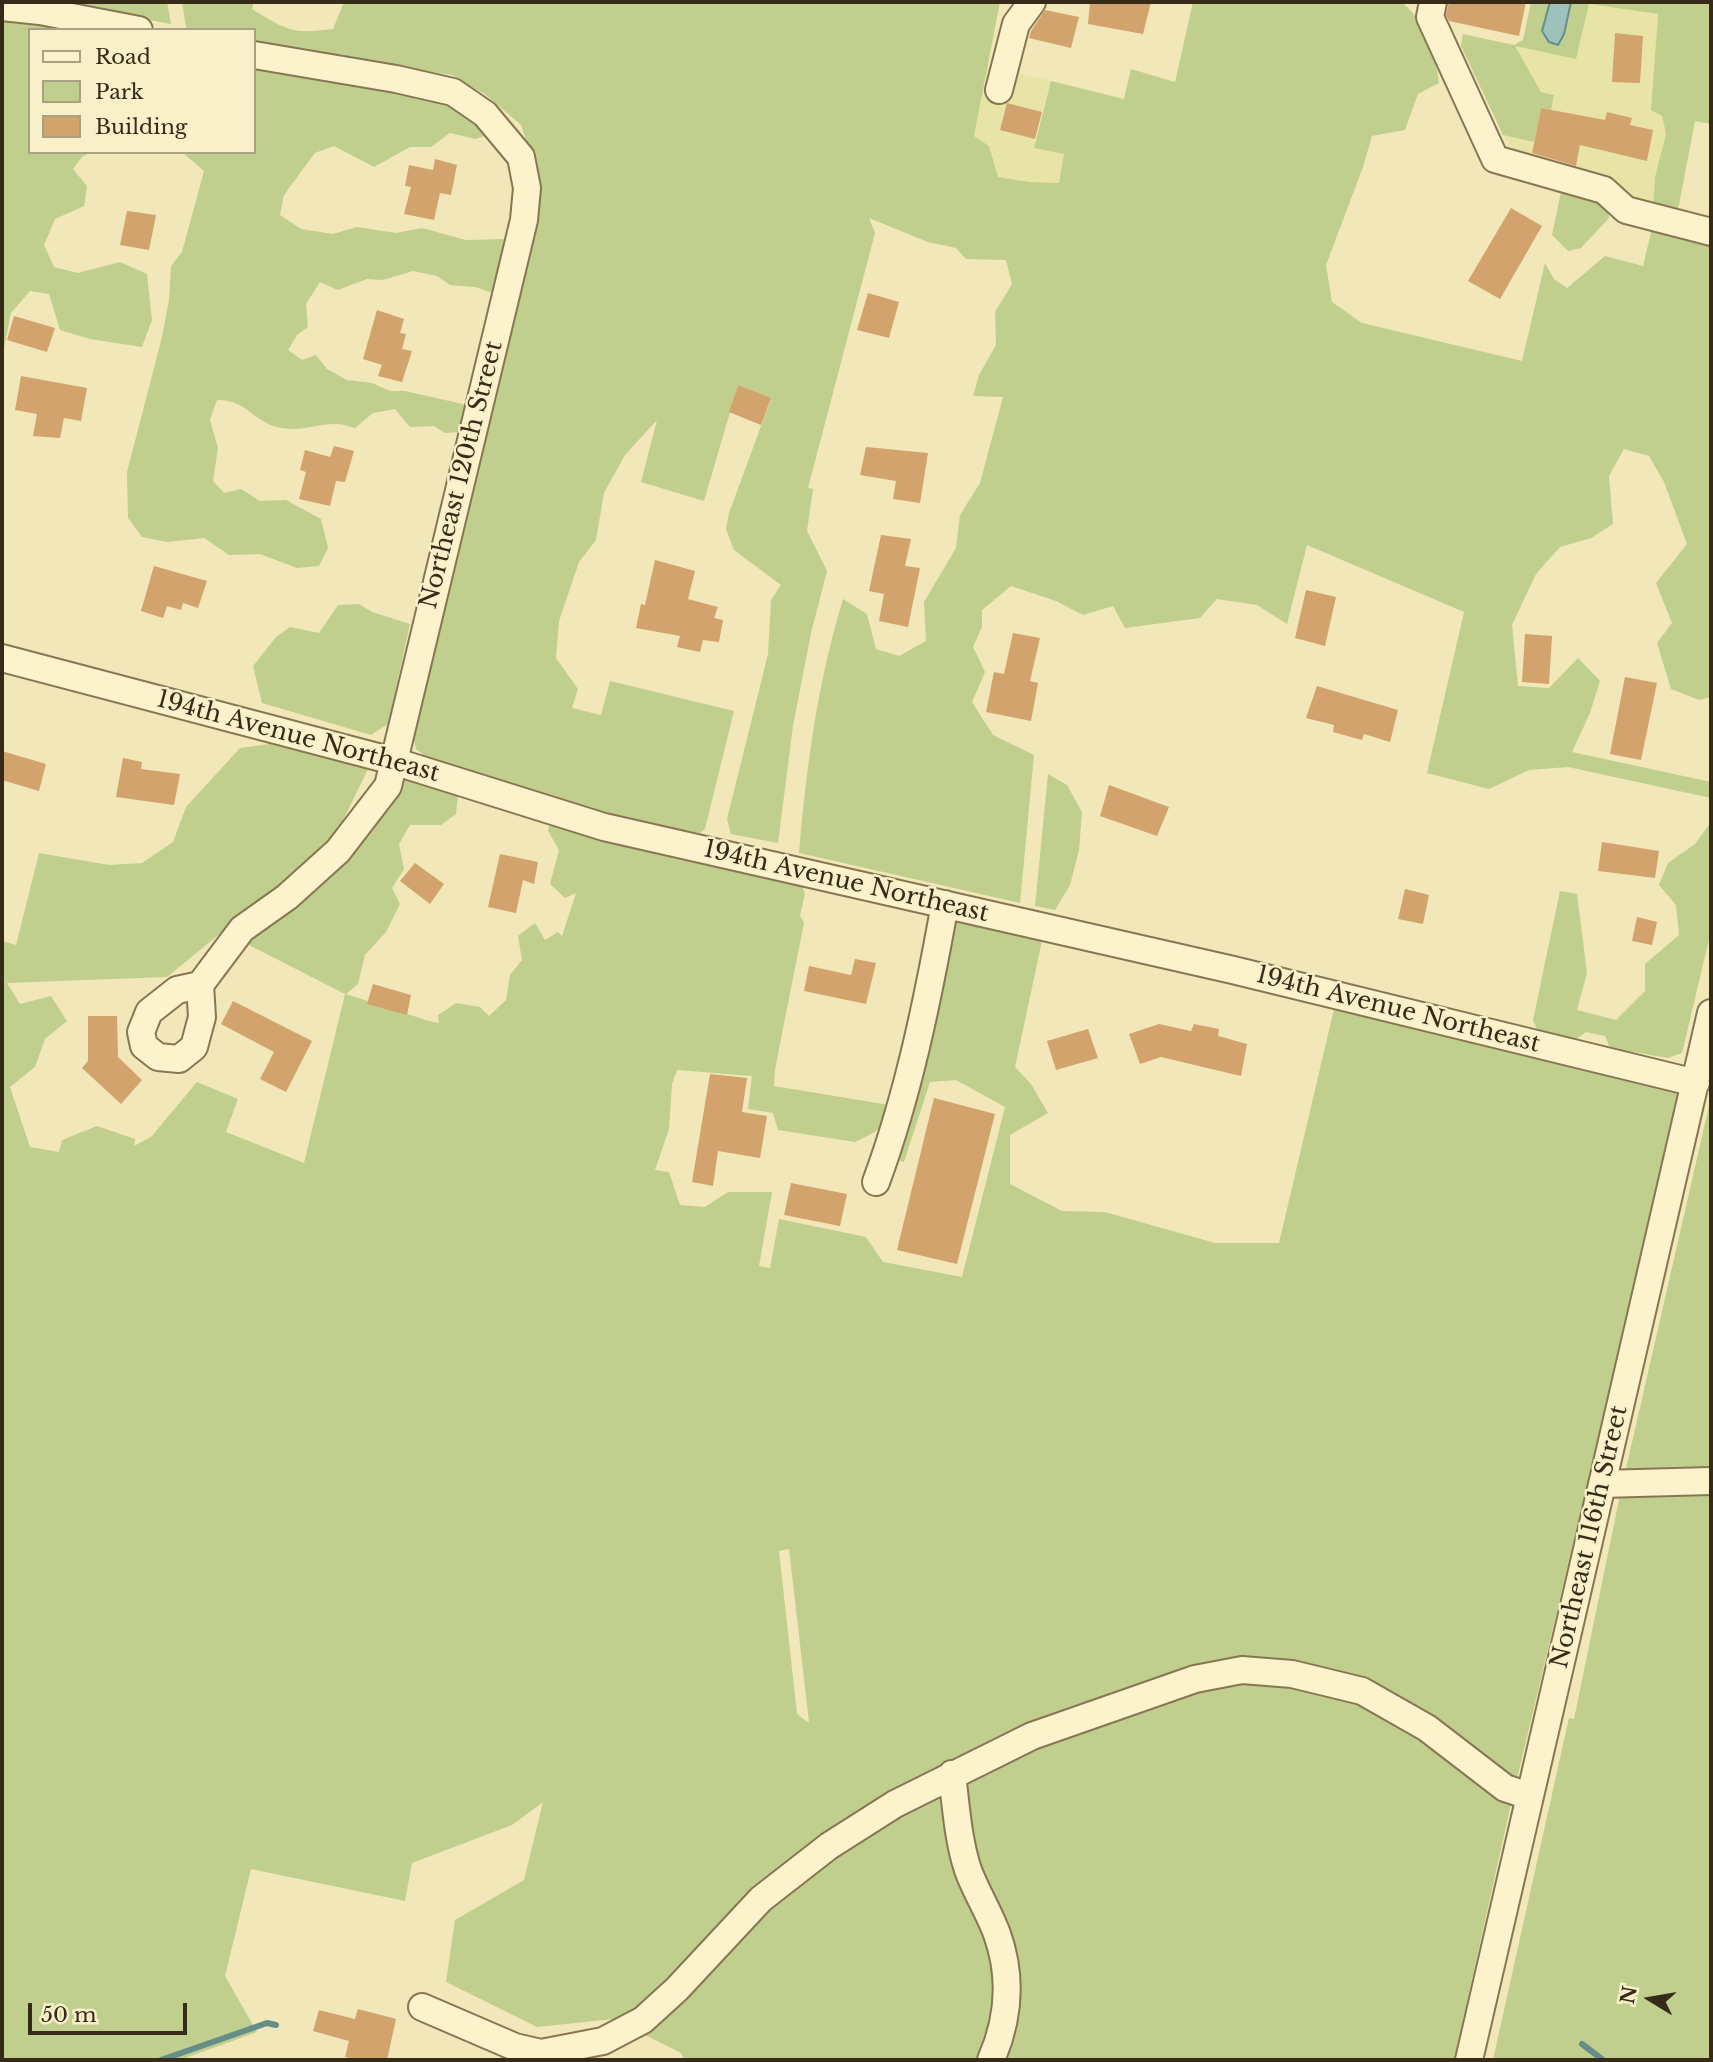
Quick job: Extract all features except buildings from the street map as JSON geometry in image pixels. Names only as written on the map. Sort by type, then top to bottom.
[{"type":"street","points":[[999,90],[1016,24],[1032,2]]},
{"type":"street","points":[[1433,2],[1430,17],[1495,159],[1604,190],[1626,210],[1711,232]]},
{"type":"street","points":[[2,7],[40,11],[129,28]]},
{"type":"street","name":"Northeast 120th Street","points":[[200,985],[242,929],[287,897],[338,851],[388,786],[524,220],[527,188],[521,157],[485,114],[453,92],[396,79],[256,55]]},
{"type":"street","name":"194th Avenue Northeast","points":[[2,658],[393,761],[604,827],[1233,970],[1696,1083]]},
{"type":"street","points":[[876,1182],[891,1141],[928,997],[945,904]]},
{"type":"street","name":"Northeast 116th Street","points":[[1469,2060],[1711,1013]]},
{"type":"street","points":[[1602,1484],[1711,1481]]},
{"type":"street","points":[[422,2007],[515,2047],[541,2053],[603,2042],[643,2020],[677,1990],[761,1899],[829,1846],[895,1804],[952,1774],[1044,1732],[1195,1679],[1242,1670],[1292,1674],[1362,1691],[1427,1728],[1505,1788],[1529,1796]]},
{"type":"street","points":[[952,1774],[958,1827],[968,1870],[997,1934],[1007,1969],[1005,2017],[991,2060]]},
{"type":"shaded area","points":[[1589,4],[1658,14],[1651,110],[1662,116],[1666,134],[1655,177],[1653,211],[1515,154],[1503,135],[1534,142],[1531,160],[1575,169],[1586,117],[1551,110],[1554,95],[1541,92],[1514,46]]},
{"type":"shaded area","points":[[987,65],[1051,81],[1042,112],[1007,103],[1000,129],[1035,139],[1034,148],[1064,153],[1059,183],[998,177],[989,146],[974,136]]},
{"type":"green space","points":[[54,2],[167,2],[171,24]]},
{"type":"green space","points":[[182,2],[254,2],[252,9],[274,22],[290,29],[308,31],[333,29],[344,2],[1000,2],[974,136],[989,146],[998,177],[1059,183],[1064,154],[1034,148],[1051,81],[1124,99],[1131,69],[1175,82],[1193,2],[1402,2],[1425,30],[1435,59],[1439,83],[1418,94],[1405,130],[1372,136],[1326,265],[1332,302],[1362,323],[1522,361],[1545,263],[1554,279],[1567,288],[1605,256],[1643,266],[1652,228],[1711,244],[1711,697],[1699,700],[1671,689],[1657,643],[1672,623],[1656,583],[1687,544],[1664,482],[1649,456],[1624,449],[1609,476],[1613,524],[1591,538],[1560,547],[1536,574],[1512,625],[1518,686],[1549,688],[1578,658],[1600,681],[1590,713],[1572,752],[1711,782],[1711,798],[1568,767],[1529,770],[1489,789],[1427,773],[1464,612],[1307,545],[1287,624],[1257,605],[1217,599],[1200,618],[1125,628],[1113,606],[1083,615],[1056,601],[1011,586],[982,610],[982,627],[973,647],[985,672],[972,702],[993,735],[1034,755],[1020,903],[799,853],[814,724],[843,599],[867,614],[876,649],[899,656],[926,641],[924,602],[956,548],[960,515],[980,483],[1003,397],[973,396],[979,375],[996,345],[995,312],[1012,284],[1006,260],[966,259],[956,248],[928,242],[869,218],[875,233],[808,488],[813,489],[807,531],[827,571],[811,633],[793,726],[778,843],[731,834],[727,819],[768,654],[771,600],[781,585],[734,550],[726,529],[729,513],[771,399],[738,385],[704,501],[641,482],[657,420],[625,455],[604,493],[596,540],[579,562],[559,621],[556,658],[578,689],[572,708],[601,715],[610,681],[734,711],[705,829],[700,833],[549,800],[426,757],[416,749],[410,723],[534,232],[540,181],[521,125],[486,95],[452,75],[256,46],[256,28],[186,28]]},
{"type":"green space","points":[[1531,2],[1711,2],[1711,124],[1695,121],[1677,215],[1653,211],[1655,177],[1666,134],[1662,116],[1651,110],[1658,14],[1589,4],[1576,59],[1515,46],[1541,92],[1554,95],[1551,110],[1541,108],[1534,142],[1503,135],[1461,46],[1463,34],[1514,45],[1523,40]]},
{"type":"green space","points":[[2,18],[70,28],[28,28],[28,154],[87,154],[73,169],[87,186],[84,206],[55,219],[44,245],[54,267],[78,273],[120,262],[147,274],[152,320],[142,347],[90,339],[60,330],[49,294],[30,291],[11,313],[2,358]]},
{"type":"green space","points":[[256,62],[432,97],[467,112],[493,134],[475,139],[450,133],[431,147],[410,147],[374,167],[334,146],[315,153],[284,195],[280,215],[301,229],[333,234],[357,227],[396,233],[422,228],[466,240],[509,239],[496,294],[475,287],[450,285],[437,276],[413,271],[383,280],[367,279],[338,290],[320,282],[306,304],[308,327],[297,335],[288,350],[302,360],[316,355],[327,369],[347,380],[372,383],[390,391],[405,391],[467,405],[459,432],[445,433],[434,426],[410,427],[395,409],[373,413],[355,428],[338,424],[285,429],[261,420],[235,403],[217,400],[210,420],[218,448],[213,481],[224,493],[241,489],[260,501],[286,500],[321,519],[328,548],[319,566],[297,568],[260,554],[229,555],[204,538],[167,542],[142,537],[128,518],[127,472],[162,337],[169,300],[171,266],[182,252],[204,171],[184,154],[256,154]]},
{"type":"green space","points":[[1562,187],[1608,206],[1609,218],[1581,248],[1568,251],[1552,235]]},
{"type":"green space","points":[[359,604],[372,612],[410,624],[388,724],[371,735],[262,703],[253,666],[276,637],[290,627],[319,633],[338,605]]},
{"type":"green space","points":[[270,744],[368,769],[333,841],[167,977],[7,983],[20,1004],[51,996],[67,1021],[45,1039],[35,1067],[10,1087],[30,1147],[59,1152],[62,1140],[97,1126],[135,1139],[134,1146],[151,1137],[197,1082],[238,1099],[226,1132],[304,1163],[345,994],[243,942],[405,779],[458,794],[456,814],[441,825],[410,825],[399,844],[404,869],[392,888],[400,904],[386,932],[365,955],[358,984],[346,994],[429,1021],[439,1023],[438,1015],[456,1003],[480,1007],[489,1016],[506,1000],[510,975],[522,960],[518,936],[535,923],[545,940],[558,932],[562,936],[576,893],[565,898],[550,884],[559,850],[548,831],[550,821],[802,886],[805,893],[800,916],[804,923],[774,1086],[889,1105],[891,1117],[875,1132],[855,1142],[778,1130],[773,1113],[748,1109],[752,1076],[677,1070],[672,1084],[669,1129],[655,1170],[669,1172],[680,1205],[705,1207],[728,1192],[772,1192],[759,1266],[770,1268],[779,1219],[866,1237],[883,1262],[962,1277],[1005,1107],[956,1080],[930,1082],[904,1162],[894,1159],[952,916],[1043,936],[1015,1067],[1031,1084],[1048,1113],[1010,1135],[1010,1184],[1062,1211],[1105,1212],[1215,1243],[1279,1243],[1334,1009],[1680,1092],[1509,1813],[1454,2060],[684,2060],[681,2053],[613,2019],[537,2027],[446,1982],[455,1920],[524,1880],[543,1802],[512,1825],[412,1863],[405,1901],[251,1869],[225,1976],[257,2032],[180,2060],[2,2060],[2,941],[16,945],[39,853],[109,865],[142,863],[173,842],[186,807],[240,748]],"holes":[[[789,1549],[809,1723],[797,1714],[779,1551]]]},
{"type":"green space","points":[[1048,774],[1067,785],[1082,812],[1079,850],[1070,885],[1055,910],[1035,906]]},
{"type":"green space","points":[[1711,822],[1711,931],[1682,1053],[1668,1058],[1610,1048],[1605,1036],[1586,1032],[1575,1040],[1538,1032],[1533,1020],[1560,891],[1577,894],[1587,973],[1577,1010],[1616,1020],[1645,991],[1645,964],[1679,935],[1676,905],[1659,885],[1668,863],[1695,844]]},
{"type":"green space","points":[[1711,1097],[1711,2060],[1493,2060],[1569,1718],[1574,1719],[1620,1495]]},
{"type":"water","points":[[1550,2],[1571,2],[1564,34],[1558,45],[1549,42],[1542,31]]},
{"type":"waterway","points":[[161,2060],[267,2023],[276,2025]]},
{"type":"waterway","points":[[1582,2044],[1603,2060]]}]
